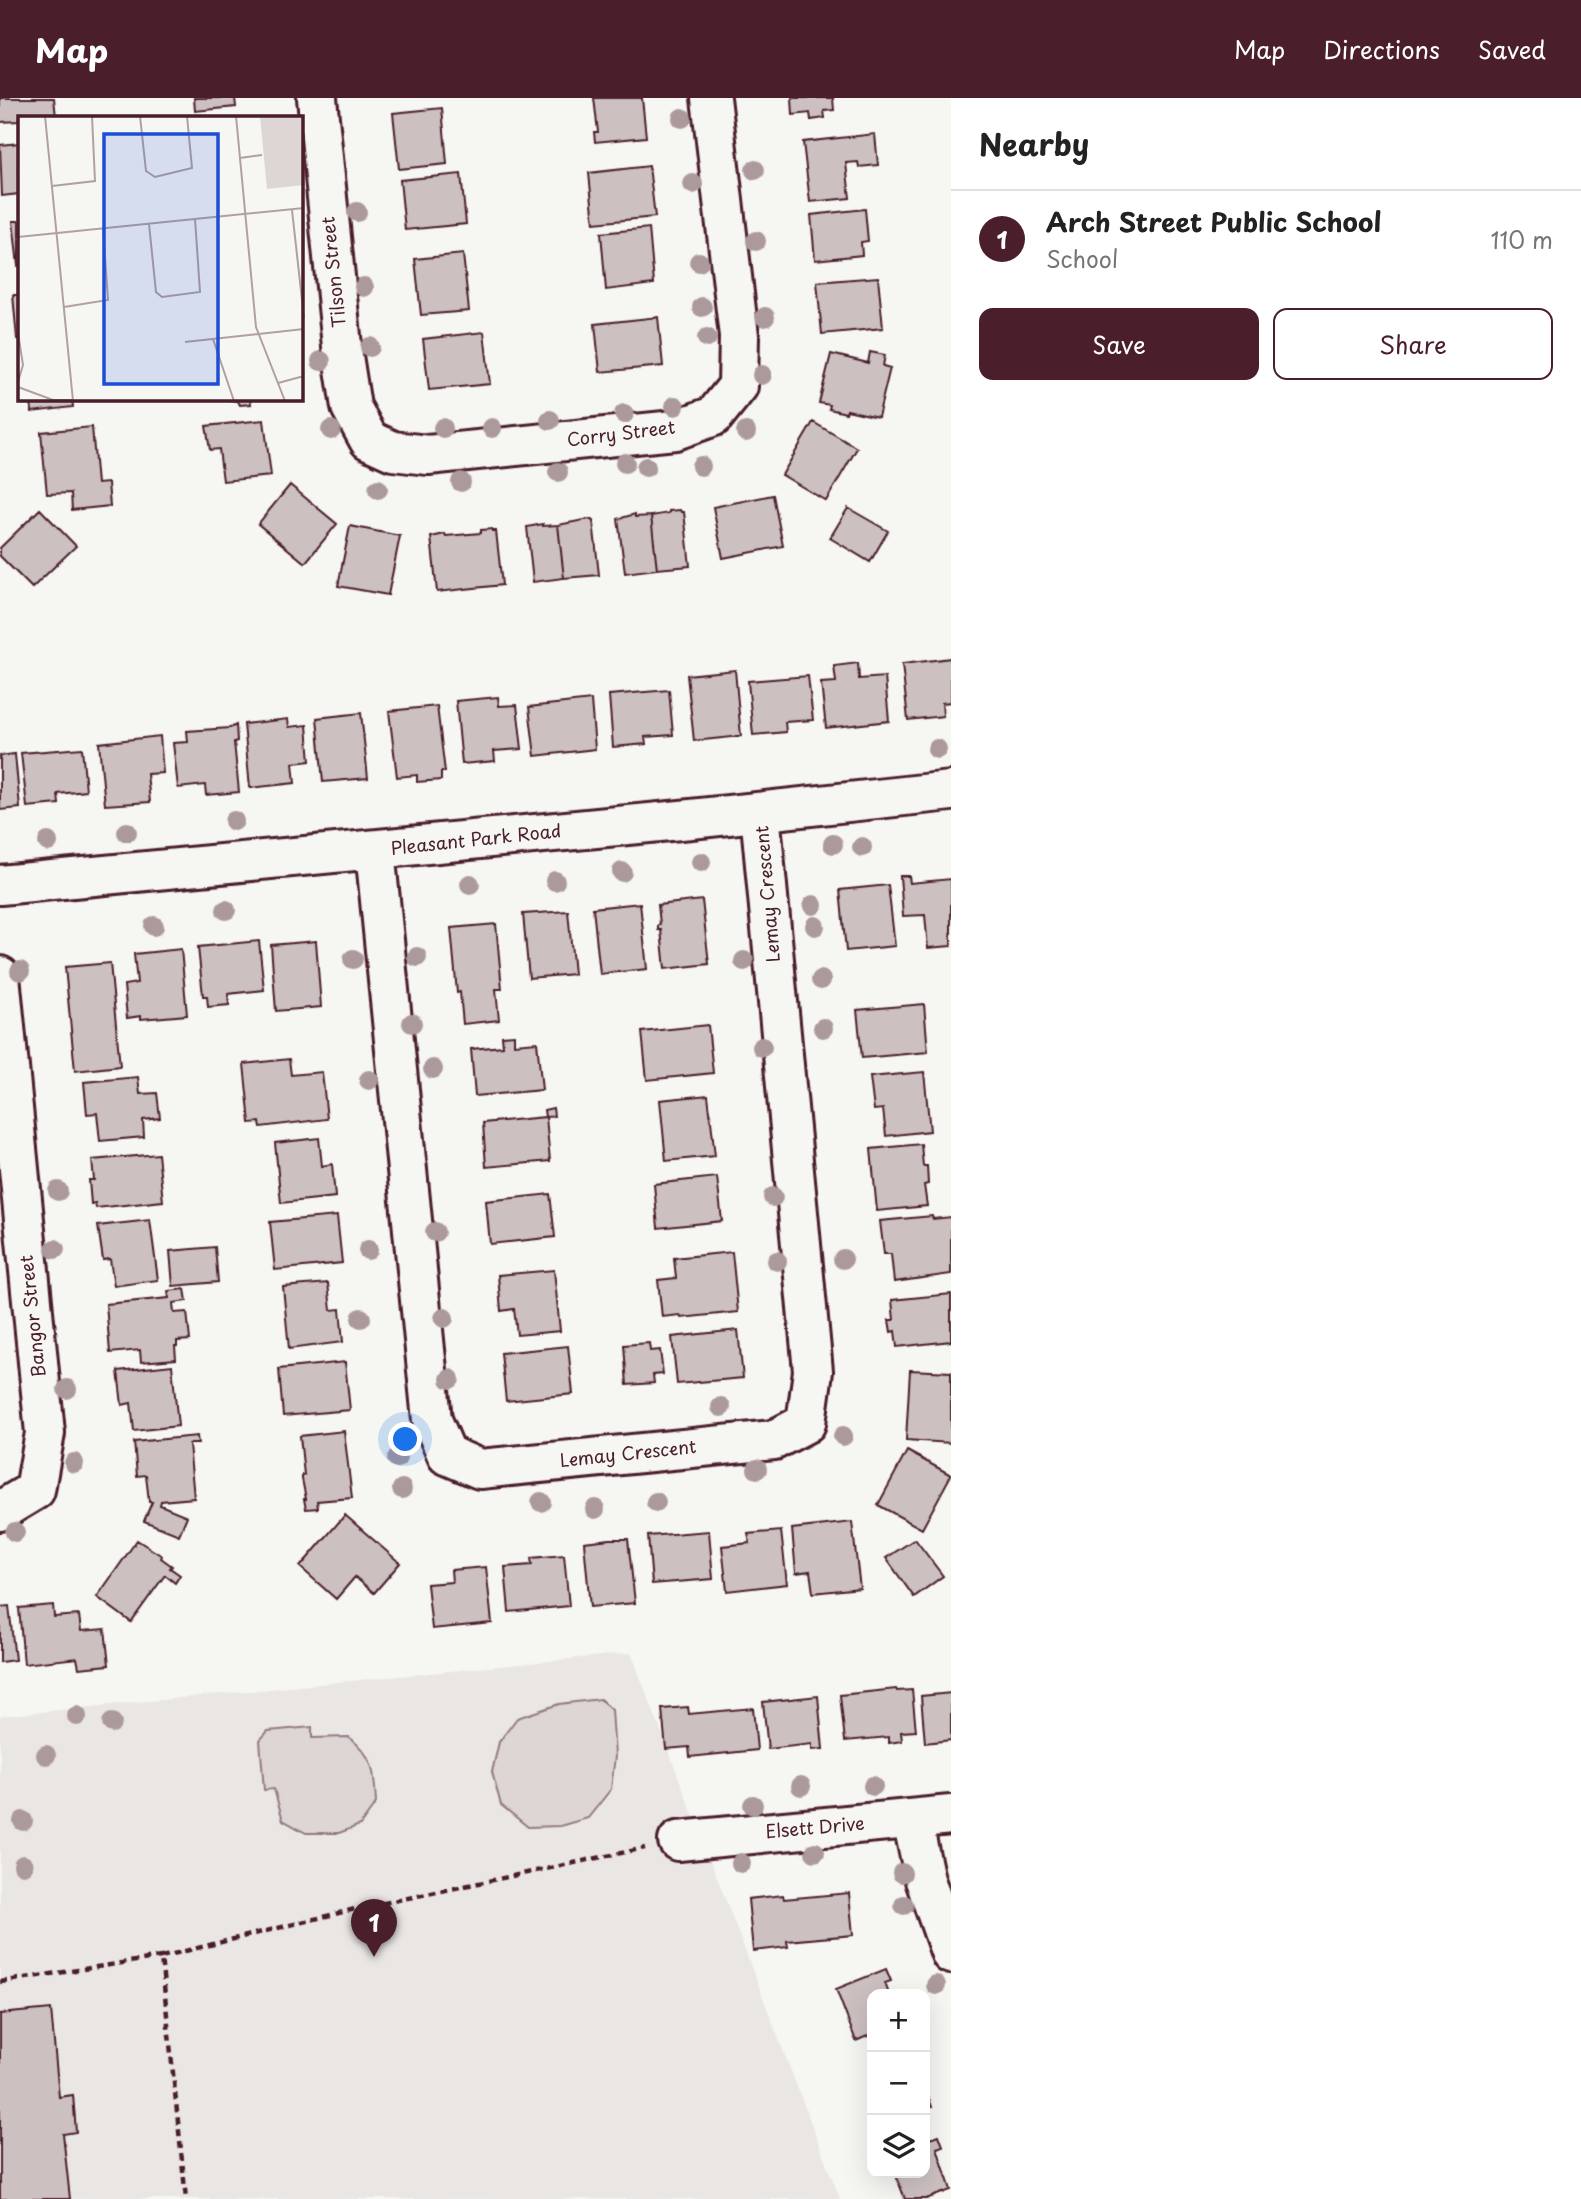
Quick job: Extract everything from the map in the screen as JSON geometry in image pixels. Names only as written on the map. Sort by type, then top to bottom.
[{"type":"street","name":"Tilson Street","points":[[317,98],[343,356],[351,407],[369,440]]},
{"type":"street","name":"Corry Street","points":[[369,440],[393,451],[428,455],[675,430],[714,416],[738,386],[739,336],[711,98]]},
{"type":"street","name":"Pleasant Park Road","points":[[0,885],[761,812],[951,791]]},
{"type":"street","name":"Lemay Crescent","points":[[375,850],[432,1420],[447,1455],[480,1469],[774,1440],[806,1423],[813,1371],[761,812]]},
{"type":"street","name":"Bangor Street","points":[[0,976],[45,1433],[35,1490],[0,1511]]},
{"type":"street","name":"Elsett Drive","points":[[678,1841],[951,1815]]},
{"type":"street","points":[[912,1819],[925,1880],[951,1954]]},
{"type":"path","points":[[0,1982],[161,1956],[351,1910],[678,1841]]},
{"type":"path","points":[[161,1956],[186,2199]]},
{"type":"shaded area","points":[[631,1653],[840,2199],[0,2199],[0,1716]]},
{"type":"shaded area","points":[[600,1699],[612,1710],[615,1756],[611,1789],[588,1818],[560,1826],[528,1827],[501,1805],[492,1772],[499,1742],[517,1718],[559,1704]]},
{"type":"shaded area","points":[[312,1727],[312,1738],[349,1737],[364,1752],[372,1766],[376,1803],[360,1825],[339,1833],[306,1833],[283,1820],[274,1789],[264,1790],[260,1740],[268,1731]]},
{"type":"building","points":[[0,98],[54,98],[56,116],[18,116],[18,121],[0,122]]},
{"type":"building","points":[[194,98],[235,98],[236,107],[195,111]]},
{"type":"building","points":[[594,98],[642,98],[646,137],[595,142],[594,132],[598,132]]},
{"type":"building","points":[[792,98],[833,98],[834,110],[824,111],[825,118],[811,120],[810,113],[793,115]]},
{"type":"building","points":[[442,108],[447,164],[399,169],[393,113]]},
{"type":"building","points":[[875,134],[878,165],[859,167],[858,162],[846,163],[850,198],[810,202],[803,142]]},
{"type":"building","points":[[18,143],[18,194],[2,196],[0,145]]},
{"type":"building","points":[[649,166],[655,217],[594,223],[589,173]]},
{"type":"building","points":[[461,174],[466,224],[405,230],[400,180]]},
{"type":"building","points":[[865,209],[868,241],[861,242],[862,255],[815,260],[811,215]]},
{"type":"building","points":[[13,221],[18,221],[18,266]]},
{"type":"building","points":[[649,228],[654,284],[606,290],[601,233]]},
{"type":"building","points":[[463,254],[469,311],[421,315],[415,259]]},
{"type":"building","points":[[878,277],[883,328],[822,334],[817,282]]},
{"type":"building","points":[[13,295],[18,295],[17,339]]},
{"type":"building","points":[[658,317],[663,366],[600,372],[595,324]]},
{"type":"building","points":[[484,332],[490,384],[429,390],[423,339]]},
{"type":"building","points":[[870,352],[885,355],[883,366],[890,368],[878,417],[829,409],[830,405],[819,403],[831,354],[868,363]]},
{"type":"building","points":[[31,401],[72,401],[73,407],[32,412]]},
{"type":"building","points":[[238,401],[250,401],[251,404],[240,405]]},
{"type":"building","points":[[264,420],[271,476],[223,481],[219,449],[210,450],[206,426]]},
{"type":"building","points":[[813,422],[857,448],[826,501],[782,475]]},
{"type":"building","points":[[92,427],[97,484],[108,483],[110,506],[72,510],[71,493],[47,494],[41,432]]},
{"type":"building","points":[[290,485],[337,524],[305,563],[258,524]]},
{"type":"building","points":[[773,495],[783,546],[723,558],[713,507]]},
{"type":"building","points":[[848,508],[888,531],[870,562],[830,538]]},
{"type":"building","points":[[40,509],[76,546],[32,588],[0,556],[0,548]]},
{"type":"building","points":[[680,510],[684,512],[690,566],[657,569],[651,516]]},
{"type":"building","points":[[635,514],[635,517],[651,516],[657,569],[625,573],[618,519]]},
{"type":"building","points":[[589,519],[593,521],[599,575],[564,578],[558,525]]},
{"type":"building","points":[[558,525],[564,578],[533,582],[527,527]]},
{"type":"building","points":[[350,526],[400,536],[388,595],[338,586]]},
{"type":"building","points":[[481,530],[496,531],[502,585],[437,592],[431,537],[481,533]]},
{"type":"building","points":[[951,658],[951,702],[942,703],[943,716],[908,720],[902,664]]},
{"type":"building","points":[[858,663],[859,679],[885,677],[889,721],[826,728],[821,683],[836,682],[834,666]]},
{"type":"building","points":[[735,670],[741,736],[694,741],[687,675]]},
{"type":"building","points":[[808,676],[813,720],[785,722],[786,732],[753,735],[748,681]]},
{"type":"building","points":[[669,690],[673,735],[645,737],[646,744],[613,747],[609,695]]},
{"type":"building","points":[[498,697],[499,706],[517,705],[522,749],[494,751],[495,761],[462,764],[456,701]]},
{"type":"building","points":[[591,700],[595,749],[535,756],[529,707]]},
{"type":"building","points":[[437,706],[445,772],[441,772],[441,780],[417,782],[417,775],[397,777],[389,711]]},
{"type":"building","points":[[361,713],[368,778],[323,782],[317,718]]},
{"type":"building","points":[[288,719],[289,727],[307,725],[310,761],[293,763],[295,783],[250,788],[244,724]]},
{"type":"building","points":[[236,725],[237,741],[234,742],[239,792],[206,795],[205,785],[178,788],[173,743],[188,742],[187,731],[230,728]]},
{"type":"building","points":[[160,736],[163,773],[147,774],[150,802],[105,805],[99,743]]},
{"type":"building","points":[[82,748],[86,791],[58,794],[59,804],[27,807],[21,753]]},
{"type":"building","points":[[15,754],[20,808],[0,810],[0,756]]},
{"type":"building","points":[[900,876],[909,876],[910,883],[951,879],[951,946],[928,948],[925,915],[903,916]]},
{"type":"building","points":[[888,885],[895,946],[846,951],[840,890]]},
{"type":"building","points":[[702,900],[709,964],[665,969],[661,930],[658,930],[658,905]]},
{"type":"building","points":[[640,903],[647,969],[600,974],[593,908]]},
{"type":"building","points":[[568,911],[574,974],[529,978],[523,914]]},
{"type":"building","points":[[496,924],[502,989],[496,989],[499,1020],[463,1024],[460,992],[457,993],[451,928]]},
{"type":"building","points":[[259,941],[264,990],[228,994],[229,1005],[208,1007],[207,996],[203,996],[198,947]]},
{"type":"building","points":[[316,941],[321,1007],[276,1011],[271,945]]},
{"type":"building","points":[[181,949],[187,1015],[127,1018],[124,985],[137,983],[134,954]]},
{"type":"building","points":[[110,963],[120,1066],[75,1071],[65,967]]},
{"type":"building","points":[[924,1004],[928,1052],[862,1058],[857,1010]]},
{"type":"building","points":[[708,1025],[713,1073],[647,1080],[642,1032]]},
{"type":"building","points":[[514,1035],[514,1044],[537,1042],[542,1090],[475,1096],[471,1049],[503,1046],[502,1036]]},
{"type":"building","points":[[289,1059],[291,1075],[322,1072],[327,1119],[261,1127],[260,1122],[250,1123],[244,1064]]},
{"type":"building","points":[[924,1072],[930,1131],[886,1136],[883,1109],[874,1110],[870,1077]]},
{"type":"building","points":[[138,1077],[140,1094],[157,1093],[160,1118],[143,1120],[144,1137],[100,1141],[97,1113],[87,1114],[84,1082]]},
{"type":"building","points":[[708,1095],[715,1156],[666,1161],[660,1100]]},
{"type":"building","points":[[553,1108],[554,1116],[546,1117],[550,1161],[486,1167],[483,1123],[545,1117],[544,1110]]},
{"type":"building","points":[[319,1138],[322,1166],[332,1164],[335,1197],[281,1203],[275,1143]]},
{"type":"building","points":[[921,1144],[923,1166],[927,1166],[928,1184],[924,1185],[927,1206],[877,1211],[871,1149]]},
{"type":"building","points":[[158,1154],[163,1201],[96,1208],[95,1203],[91,1204],[89,1180],[94,1180],[92,1160]]},
{"type":"building","points":[[717,1177],[722,1221],[658,1228],[654,1184]]},
{"type":"building","points":[[550,1194],[555,1237],[490,1244],[486,1201]]},
{"type":"building","points":[[337,1216],[342,1263],[275,1270],[270,1222]]},
{"type":"building","points":[[932,1216],[933,1219],[951,1217],[951,1274],[894,1282],[891,1254],[884,1254],[880,1221]]},
{"type":"building","points":[[150,1220],[158,1280],[114,1286],[110,1259],[103,1260],[98,1226]]},
{"type":"building","points":[[215,1247],[218,1282],[173,1286],[170,1251]]},
{"type":"building","points":[[732,1252],[738,1312],[681,1318],[680,1315],[662,1317],[658,1280],[676,1278],[674,1258]]},
{"type":"building","points":[[554,1270],[560,1331],[517,1335],[514,1309],[501,1311],[498,1275]]},
{"type":"building","points":[[328,1283],[331,1310],[340,1309],[343,1342],[289,1349],[283,1287]]},
{"type":"building","points":[[185,1289],[187,1301],[173,1303],[174,1313],[187,1312],[190,1340],[177,1341],[176,1359],[141,1362],[140,1350],[110,1353],[106,1304],[169,1298],[168,1291]]},
{"type":"building","points":[[951,1294],[951,1341],[897,1347],[895,1331],[891,1332],[889,1320],[894,1320],[892,1300]]},
{"type":"building","points":[[738,1330],[743,1378],[677,1384],[672,1337]]},
{"type":"building","points":[[649,1343],[650,1351],[660,1350],[663,1374],[653,1375],[654,1383],[627,1385],[624,1345]]},
{"type":"building","points":[[568,1346],[573,1394],[506,1401],[501,1353]]},
{"type":"building","points":[[345,1362],[350,1410],[283,1416],[279,1369]]},
{"type":"building","points":[[172,1365],[178,1426],[134,1431],[131,1403],[122,1405],[118,1371]]},
{"type":"building","points":[[910,1370],[951,1372],[951,1443],[906,1440]]},
{"type":"building","points":[[344,1431],[352,1498],[317,1501],[318,1508],[306,1509],[300,1436]]},
{"type":"building","points":[[197,1436],[198,1444],[189,1444],[194,1498],[161,1501],[160,1505],[187,1516],[179,1535],[144,1521],[152,1502],[149,1502],[146,1475],[137,1476],[134,1442]]},
{"type":"building","points":[[907,1451],[951,1475],[922,1529],[878,1505]]},
{"type":"building","points":[[345,1515],[400,1563],[374,1593],[355,1577],[336,1599],[300,1567]]},
{"type":"building","points":[[852,1522],[860,1588],[813,1593],[810,1571],[796,1573],[792,1529]]},
{"type":"building","points":[[709,1531],[713,1579],[652,1584],[648,1536]]},
{"type":"building","points":[[781,1531],[787,1584],[727,1591],[722,1546],[750,1543],[748,1534]]},
{"type":"building","points":[[628,1539],[635,1603],[590,1607],[584,1542]]},
{"type":"building","points":[[915,1539],[943,1576],[914,1597],[886,1558]]},
{"type":"building","points":[[137,1540],[162,1556],[161,1558],[172,1566],[170,1568],[180,1575],[175,1583],[165,1575],[131,1622],[97,1597]]},
{"type":"building","points":[[564,1555],[569,1606],[509,1612],[505,1567],[532,1565],[531,1558]]},
{"type":"building","points":[[486,1567],[492,1623],[432,1629],[427,1584],[452,1582],[451,1570]]},
{"type":"building","points":[[53,1605],[54,1617],[79,1615],[81,1631],[105,1629],[109,1665],[79,1668],[77,1658],[24,1664],[19,1608]]},
{"type":"building","points":[[9,1606],[15,1660],[0,1662],[0,1607]]},
{"type":"building","points":[[896,1689],[912,1690],[916,1731],[901,1732],[902,1741],[889,1743],[889,1737],[845,1741],[840,1695]]},
{"type":"building","points":[[951,1693],[951,1740],[925,1743],[921,1696]]},
{"type":"building","points":[[818,1696],[823,1749],[812,1750],[812,1744],[768,1749],[763,1702]]},
{"type":"building","points":[[688,1707],[689,1714],[753,1708],[757,1750],[690,1757],[689,1747],[666,1749],[662,1709]]},
{"type":"building","points":[[849,1893],[853,1935],[787,1941],[788,1947],[753,1951],[748,1899],[783,1895],[784,1899]]},
{"type":"building","points":[[886,1969],[891,1981],[885,1983],[887,1989],[867,1989],[867,2036],[856,2041],[836,1989]]},
{"type":"building","points":[[51,2009],[59,2097],[73,2095],[76,2132],[63,2134],[70,2199],[0,2199],[0,2014]]},
{"type":"building","points":[[939,2135],[943,2146],[937,2148],[951,2190],[926,2199],[905,2199],[897,2178],[930,2178],[930,2138]]},
{"type":"place","name":"Arch Street Public School","points":[[374,1957]]}]
